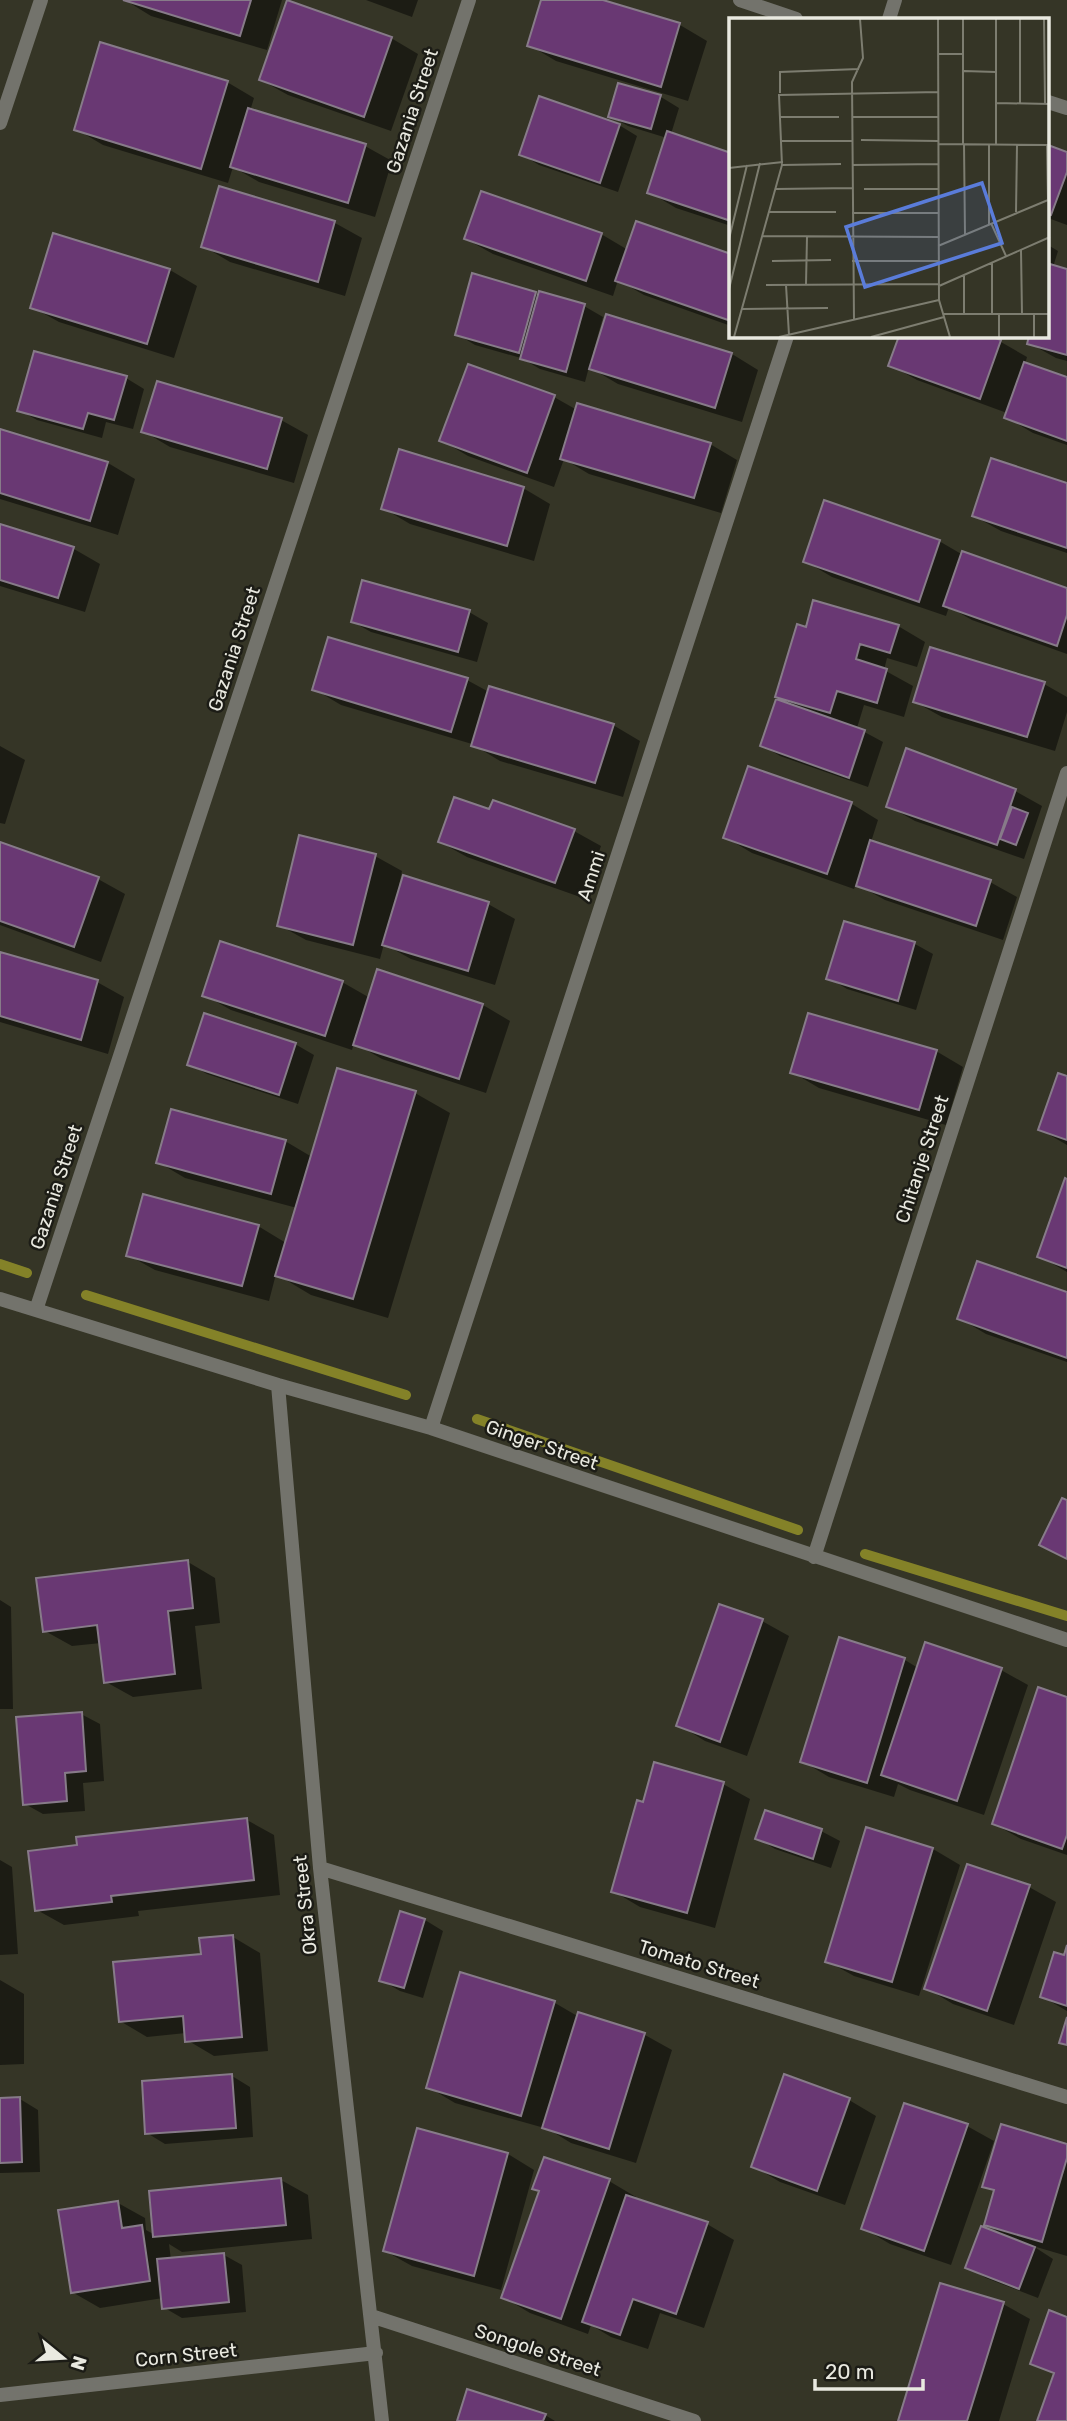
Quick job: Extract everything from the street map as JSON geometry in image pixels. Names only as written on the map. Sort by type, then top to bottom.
[{"type":"street","points":[[0,123],[41,0]]},
{"type":"street","name":"Gazania Street","points":[[36,1310],[469,0]]},
{"type":"street","points":[[740,0],[793,18]]},
{"type":"street","points":[[889,18],[895,0]]},
{"type":"street","points":[[1050,103],[1067,108]]},
{"type":"street","name":"Ammi","points":[[431,1428],[786,338]]},
{"type":"street","name":"Chitanje Street","points":[[814,1557],[1067,773]]},
{"type":"street","name":"Ginger Street","points":[[0,1299],[278,1385],[431,1428],[1067,1640]]},
{"type":"street","name":"Okra Street","points":[[278,1385],[320,1868],[382,2421]]},
{"type":"street","name":"Tomato Street","points":[[320,1868],[1067,2097]]},
{"type":"street","name":"Songole Street","points":[[371,2316],[694,2421]]},
{"type":"street","name":"Corn Street","points":[[0,2395],[376,2353]]},
{"type":"building","points":[[123,0],[251,0],[240,36]]},
{"type":"building","points":[[287,0],[392,37],[364,117],[259,80]]},
{"type":"building","points":[[541,0],[603,0],[680,23],[661,87],[527,46]]},
{"type":"building","points":[[100,42],[228,81],[201,169],[74,130]]},
{"type":"building","points":[[618,83],[661,95],[651,129],[608,117]]},
{"type":"building","points":[[539,96],[620,124],[600,183],[519,155]]},
{"type":"building","points":[[248,108],[366,144],[348,203],[230,167]]},
{"type":"building","points":[[667,131],[729,152],[729,220],[647,193]]},
{"type":"building","points":[[1050,146],[1067,152],[1067,172],[1051,215]]},
{"type":"building","points":[[219,186],[335,221],[318,282],[201,247]]},
{"type":"building","points":[[481,191],[602,233],[586,281],[464,239]]},
{"type":"building","points":[[636,221],[729,253],[729,320],[615,281]]},
{"type":"building","points":[[53,233],[170,269],[147,344],[30,308]]},
{"type":"building","points":[[1050,264],[1067,269],[1067,355],[1027,344],[1028,338],[1050,338]]},
{"type":"building","points":[[472,273],[536,292],[519,353],[455,335]]},
{"type":"building","points":[[539,291],[585,304],[566,372],[520,359]]},
{"type":"building","points":[[606,314],[732,353],[715,408],[589,369]]},
{"type":"building","points":[[898,338],[1001,340],[980,399],[888,366]]},
{"type":"building","points":[[34,351],[127,376],[114,420],[88,413],[83,429],[17,411]]},
{"type":"building","points":[[1024,362],[1067,377],[1067,441],[1004,418]]},
{"type":"building","points":[[468,364],[555,395],[527,473],[439,441]]},
{"type":"building","points":[[157,381],[282,418],[267,469],[141,432]]},
{"type":"building","points":[[577,403],[711,443],[694,498],[560,459]]},
{"type":"building","points":[[0,429],[108,462],[90,521],[0,493]]},
{"type":"building","points":[[399,449],[524,487],[507,546],[381,509]]},
{"type":"building","points":[[991,458],[1067,483],[1067,548],[972,516]]},
{"type":"building","points":[[824,500],[940,540],[919,602],[803,562]]},
{"type":"building","points":[[0,524],[74,547],[58,598],[0,580]]},
{"type":"building","points":[[962,551],[1067,588],[1067,615],[1057,646],[943,606]]},
{"type":"building","points":[[362,580],[470,610],[458,652],[351,622]]},
{"type":"building","points":[[813,600],[899,625],[890,653],[860,644],[856,659],[887,669],[877,703],[837,691],[830,713],[775,697],[797,624],[806,627]]},
{"type":"building","points":[[328,637],[468,678],[451,732],[312,690]]},
{"type":"building","points":[[930,647],[1045,682],[1027,737],[913,702]]},
{"type":"building","points":[[489,686],[614,724],[595,783],[471,746]]},
{"type":"building","points":[[776,699],[865,730],[849,778],[760,746]]},
{"type":"building","points":[[906,748],[1016,789],[997,845],[886,807]]},
{"type":"building","points":[[748,766],[852,802],[827,874],[723,838]]},
{"type":"building","points":[[454,797],[489,809],[493,800],[575,829],[555,883],[438,842]]},
{"type":"building","points":[[1012,807],[1028,813],[1016,845],[1000,839]]},
{"type":"building","points":[[299,835],[376,854],[353,945],[277,926]]},
{"type":"building","points":[[870,840],[991,880],[976,926],[856,886]]},
{"type":"building","points":[[0,842],[99,877],[74,947],[0,921]]},
{"type":"building","points":[[403,875],[489,902],[468,971],[382,945]]},
{"type":"building","points":[[844,921],[915,942],[898,1001],[826,979]]},
{"type":"building","points":[[220,941],[343,981],[325,1036],[202,996]]},
{"type":"building","points":[[0,952],[98,980],[81,1040],[0,1016]]},
{"type":"building","points":[[377,969],[483,1004],[459,1079],[353,1045]]},
{"type":"building","points":[[204,1013],[296,1043],[279,1095],[187,1065]]},
{"type":"building","points":[[808,1013],[937,1050],[919,1110],[790,1073]]},
{"type":"building","points":[[337,1068],[416,1091],[353,1299],[275,1276]]},
{"type":"building","points":[[1058,1073],[1067,1076],[1067,1140],[1038,1130]]},
{"type":"building","points":[[171,1109],[286,1140],[271,1194],[156,1163]]},
{"type":"building","points":[[1065,1178],[1067,1179],[1067,1268],[1037,1257]]},
{"type":"building","points":[[143,1194],[259,1225],[242,1286],[126,1256]]},
{"type":"building","points":[[977,1261],[1067,1292],[1067,1358],[957,1319]]},
{"type":"building","points":[[1062,1498],[1067,1500],[1067,1559],[1039,1545]]},
{"type":"building","points":[[188,1560],[193,1608],[168,1611],[175,1674],[104,1683],[97,1625],[43,1632],[36,1578]]},
{"type":"building","points":[[719,1604],[763,1619],[720,1742],[676,1726]]},
{"type":"building","points":[[839,1637],[905,1658],[867,1783],[800,1762]]},
{"type":"building","points":[[925,1642],[1002,1668],[957,1801],[881,1775]]},
{"type":"building","points":[[1038,1687],[1067,1697],[1067,1835],[1062,1849],[992,1824]]},
{"type":"building","points":[[82,1712],[86,1771],[65,1773],[67,1801],[23,1805],[16,1717]]},
{"type":"building","points":[[654,1762],[724,1782],[687,1913],[611,1892],[637,1800],[643,1802]]},
{"type":"building","points":[[765,1810],[822,1829],[813,1859],[755,1839]]},
{"type":"building","points":[[247,1818],[254,1880],[111,1896],[112,1902],[35,1911],[28,1851],[77,1845],[76,1837]]},
{"type":"building","points":[[866,1827],[933,1848],[892,1982],[825,1962]]},
{"type":"building","points":[[967,1864],[1030,1885],[987,2011],[924,1989]]},
{"type":"building","points":[[400,1911],[425,1919],[404,1988],[379,1981]]},
{"type":"building","points":[[233,1935],[242,2037],[185,2042],[183,2016],[119,2022],[113,1962],[201,1954],[199,1938]]},
{"type":"building","points":[[1067,1945],[1067,2006],[1040,1997],[1054,1952],[1064,1955]]},
{"type":"building","points":[[460,1972],[555,2001],[521,2116],[426,2088]]},
{"type":"building","points":[[578,2012],[645,2033],[609,2149],[542,2128]]},
{"type":"building","points":[[1067,2017],[1067,2045],[1059,2043]]},
{"type":"building","points":[[232,2074],[236,2128],[145,2134],[142,2081]]},
{"type":"building","points":[[784,2074],[850,2098],[817,2191],[751,2167]]},
{"type":"building","points":[[20,2097],[22,2162],[0,2163],[0,2098]]},
{"type":"building","points":[[904,2103],[968,2124],[924,2251],[861,2229]]},
{"type":"building","points":[[1001,2124],[1067,2144],[1067,2158],[1042,2242],[984,2225],[994,2190],[982,2187]]},
{"type":"building","points":[[417,2128],[508,2153],[474,2276],[383,2251]]},
{"type":"building","points":[[544,2157],[610,2179],[561,2319],[501,2298],[539,2191],[532,2189]]},
{"type":"building","points":[[281,2178],[286,2225],[153,2237],[149,2191]]},
{"type":"building","points":[[626,2195],[708,2222],[676,2314],[633,2299],[620,2335],[582,2322]]},
{"type":"building","points":[[118,2201],[122,2228],[142,2225],[150,2281],[71,2293],[58,2210]]},
{"type":"building","points":[[981,2226],[1035,2247],[1019,2289],[965,2268]]},
{"type":"building","points":[[224,2253],[229,2302],[162,2309],[157,2259]]},
{"type":"building","points":[[940,2283],[1004,2302],[967,2421],[898,2421]]},
{"type":"building","points":[[1049,2310],[1067,2317],[1067,2421],[1037,2421],[1054,2373],[1030,2364]]},
{"type":"building","points":[[467,2389],[546,2414],[543,2421],[457,2421]]},
{"type":"waterway","points":[[0,1264],[27,1273]]},
{"type":"waterway","points":[[86,1295],[406,1395]]},
{"type":"waterway","points":[[477,1419],[798,1530]]},
{"type":"waterway","points":[[865,1554],[1067,1616]]}]
